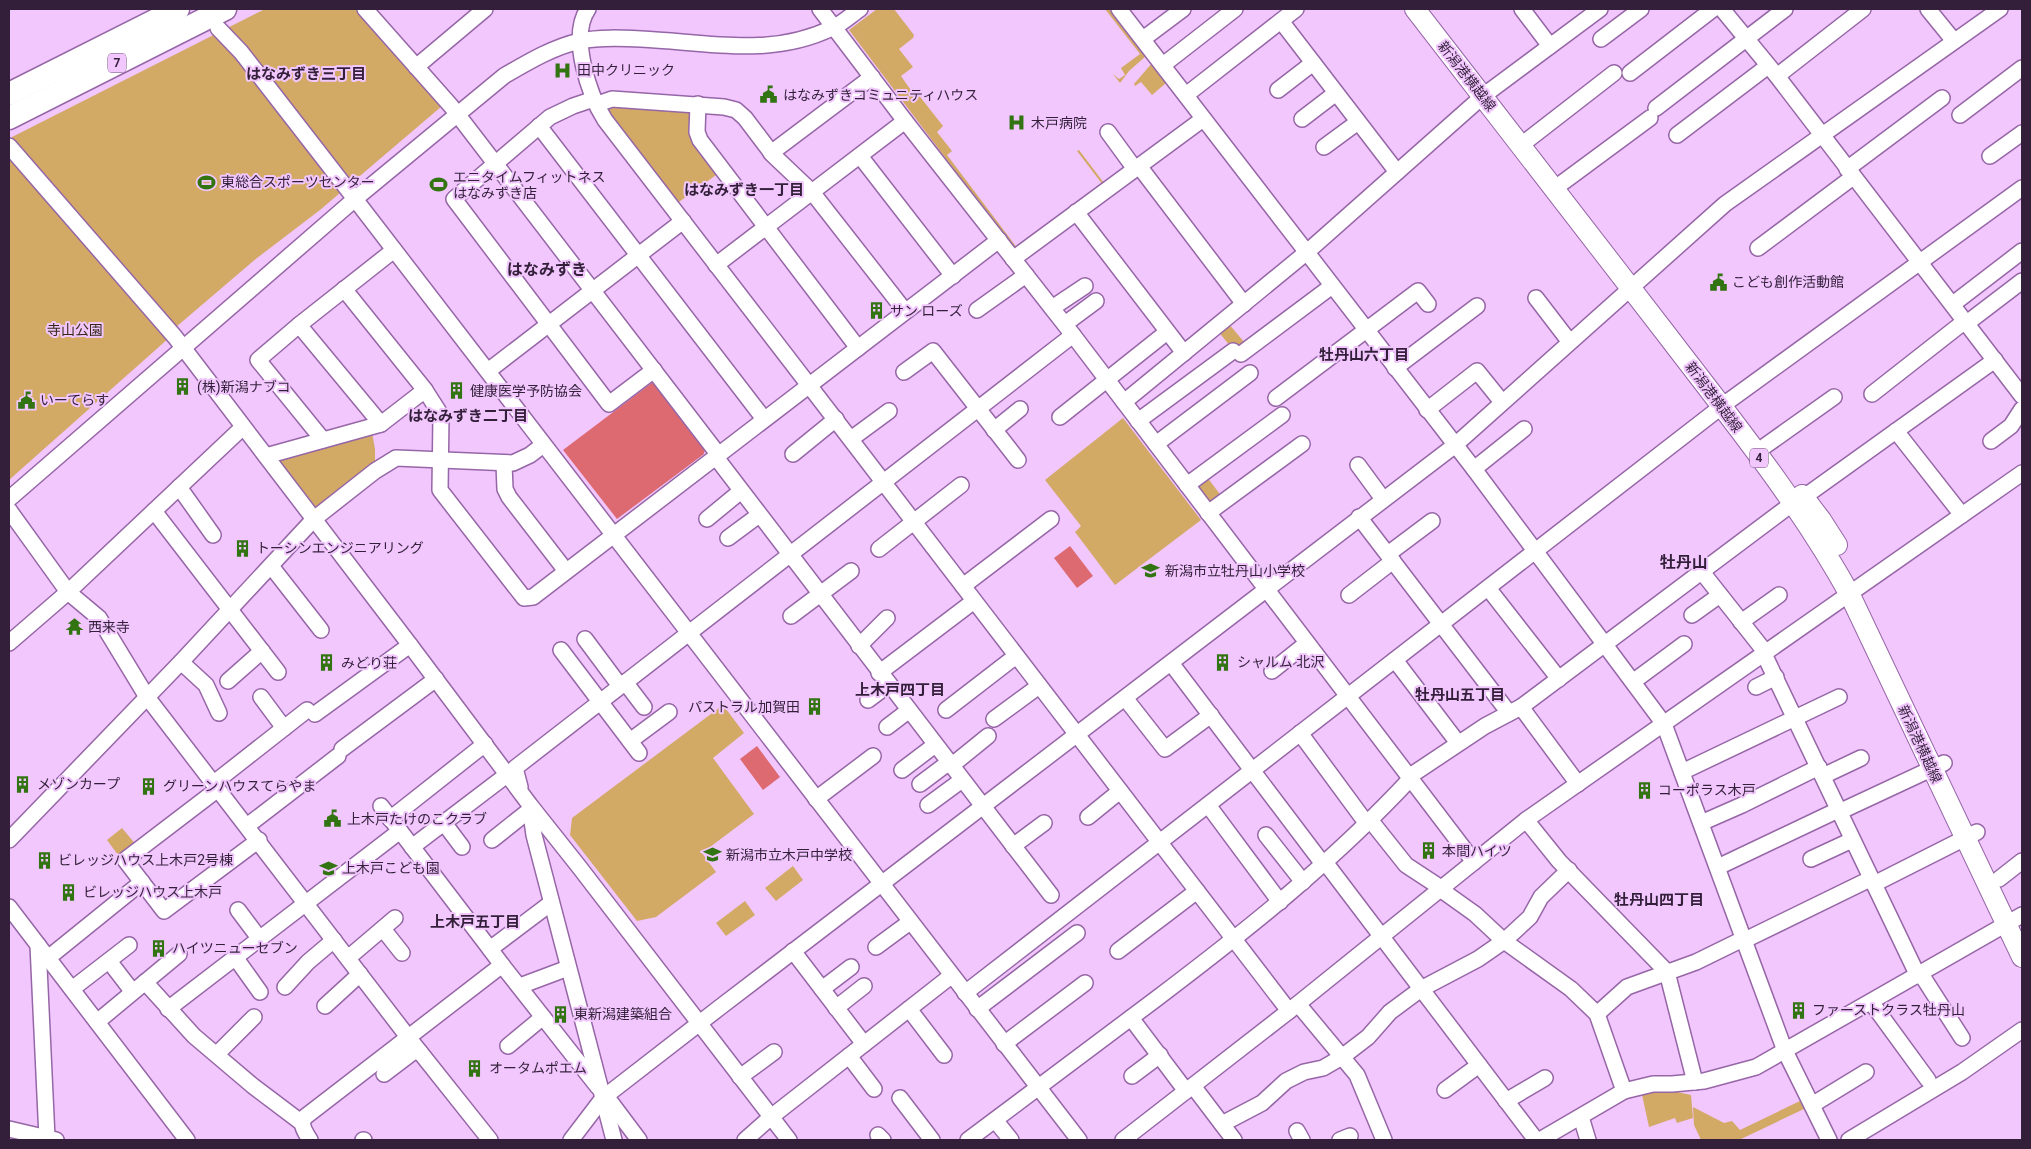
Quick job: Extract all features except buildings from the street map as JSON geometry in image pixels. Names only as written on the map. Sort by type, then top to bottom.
[{"type":"highway","name":"7","points":[[9,94],[178,9]]},
{"type":"highway","name":"7","points":[[9,118],[222,18]]},
{"type":"main road","name":"新潟港横越線","points":[[1415,9],[1529,139],[1562,182],[1634,284]]},
{"type":"main road","name":"新潟港横越線","points":[[1431,9],[1487,93],[1726,403],[1798,500],[1821,520],[1971,836],[2017,921]]},
{"type":"main road","name":"新潟港横越線","points":[[1726,403],[1765,446],[1798,500]]},
{"type":"main road","name":"新潟港横越線","points":[[1971,836],[1998,879],[2017,921],[2022,957]]},
{"type":"street","points":[[365,9],[458,115],[654,370],[788,555],[1051,896]]},
{"type":"street","points":[[416,67],[484,9]]},
{"type":"street","points":[[588,9],[582,24],[580,41],[588,84],[605,120],[1234,940],[1293,1008],[1342,1057],[1357,1075],[1384,1140]]},
{"type":"street","points":[[820,9],[1069,330],[1474,862]]},
{"type":"street","points":[[9,499],[355,199],[504,76],[522,65],[556,48],[580,41],[631,38],[765,47],[795,42],[834,28],[860,9]]},
{"type":"street","points":[[1119,9],[1454,446],[1474,469],[1634,681],[1664,724],[1785,1051],[1829,1140]]},
{"type":"street","points":[[1143,39],[1183,9]]},
{"type":"street","points":[[1163,65],[1235,9]]},
{"type":"street","points":[[1186,96],[1296,9]]},
{"type":"street","points":[[1522,9],[1550,46]]},
{"type":"street","points":[[1124,402],[1307,252],[1487,93],[1600,9]]},
{"type":"street","points":[[1601,39],[1641,9]]},
{"type":"street","points":[[1630,73],[1713,9]]},
{"type":"street","points":[[1722,9],[1921,262],[2022,396]]},
{"type":"street","points":[[1562,182],[1653,113],[1784,9]]},
{"type":"street","points":[[1677,135],[1863,9]]},
{"type":"street","points":[[1928,9],[1954,41]]},
{"type":"street","points":[[571,1140],[604,1096],[1454,446],[1569,341],[1725,204],[2000,9]]},
{"type":"street","points":[[222,18],[241,52],[1078,1140]]},
{"type":"street","points":[[1281,21],[1397,172]]},
{"type":"street","points":[[1278,90],[1313,63]]},
{"type":"street","points":[[1960,115],[2022,68]]},
{"type":"street","points":[[1529,139],[1614,73]]},
{"type":"street","points":[[771,153],[872,77]]},
{"type":"street","points":[[1302,119],[1336,93]]},
{"type":"street","points":[[1758,248],[1942,98]]},
{"type":"street","points":[[654,370],[609,404],[454,199],[550,117],[573,106],[612,99],[724,106],[736,110],[745,118],[771,153],[812,192],[906,311]]},
{"type":"street","points":[[698,104],[697,132],[700,140],[858,348]]},
{"type":"street","points":[[1013,259],[1204,119]]},
{"type":"street","points":[[716,265],[905,121]]},
{"type":"street","points":[[1324,147],[1358,122]]},
{"type":"street","points":[[539,126],[764,419]]},
{"type":"street","points":[[1108,132],[1244,304]]},
{"type":"street","points":[[1990,156],[2022,133]]},
{"type":"street","points":[[9,146],[183,349],[486,744],[520,790],[530,807],[580,868],[789,1140]]},
{"type":"street","points":[[860,156],[953,276]]},
{"type":"street","points":[[965,993],[1726,403],[2022,188]]},
{"type":"street","points":[[1076,212],[1184,353]]},
{"type":"street","points":[[488,371],[683,222]]},
{"type":"street","points":[[344,289],[440,410],[440,490],[524,598],[533,597],[999,240]]},
{"type":"street","points":[[323,440],[258,360],[394,250]]},
{"type":"street","points":[[1952,304],[2022,251]]},
{"type":"street","points":[[977,310],[1026,275]]},
{"type":"street","points":[[1872,394],[2022,281]]},
{"type":"street","points":[[1052,308],[1085,286]]},
{"type":"street","points":[[1138,421],[1332,286]]},
{"type":"street","points":[[1276,398],[1418,291],[1428,304]]},
{"type":"street","points":[[1536,298],[1569,341]]},
{"type":"street","points":[[520,790],[515,768],[978,409],[1069,330],[1096,301]]},
{"type":"street","points":[[1395,368],[1477,306]]},
{"type":"street","points":[[299,325],[381,424]]},
{"type":"street","points":[[1060,417],[1167,332]]},
{"type":"street","points":[[904,372],[933,352],[1018,460]]},
{"type":"street","points":[[968,1140],[1234,940],[1369,823],[1410,777],[1458,743],[1515,710],[1559,679],[1798,500],[1995,360]]},
{"type":"street","points":[[1427,410],[1477,371],[1502,402]]},
{"type":"street","points":[[1156,444],[1250,373]]},
{"type":"street","points":[[266,456],[381,424],[425,390]]},
{"type":"street","points":[[1765,446],[1834,398]]},
{"type":"street","points":[[994,430],[1020,409]]},
{"type":"street","points":[[1991,441],[2011,426],[2022,409]]},
{"type":"street","points":[[851,439],[889,410]]},
{"type":"street","points":[[1187,485],[1282,414]]},
{"type":"street","points":[[793,454],[836,419]]},
{"type":"street","points":[[9,643],[68,592],[243,427]]},
{"type":"street","points":[[1474,469],[1524,429]]},
{"type":"street","points":[[1896,431],[1962,515]]},
{"type":"street","points":[[12,831],[148,697],[314,519],[387,463],[396,458],[504,464],[520,461],[543,444]]},
{"type":"street","points":[[1208,513],[1302,444]]},
{"type":"street","points":[[504,464],[505,489],[509,497],[566,571]]},
{"type":"street","points":[[1358,465],[1383,499]]},
{"type":"street","points":[[1123,1140],[1293,1008],[1526,820],[2022,473]]},
{"type":"street","points":[[879,548],[962,484]]},
{"type":"street","points":[[179,487],[213,535]]},
{"type":"street","points":[[707,519],[741,491]]},
{"type":"street","points":[[9,510],[68,592],[99,618],[148,697],[420,1052],[490,1140]]},
{"type":"street","points":[[154,511],[278,672]]},
{"type":"street","points":[[728,538],[759,515]]},
{"type":"street","points":[[1359,517],[1441,624],[1578,784]]},
{"type":"street","points":[[964,586],[1051,519]]},
{"type":"street","points":[[1348,595],[1432,521]]},
{"type":"street","points":[[272,566],[321,630]]},
{"type":"street","points":[[791,616],[851,571]]},
{"type":"street","points":[[1702,572],[1765,653],[1872,882],[1920,975],[1962,1038]]},
{"type":"street","points":[[1488,588],[1559,679]]},
{"type":"street","points":[[1692,615],[1720,595]]},
{"type":"street","points":[[1741,622],[1779,595]]},
{"type":"street","points":[[868,700],[884,678],[974,601]]},
{"type":"street","points":[[859,646],[887,618]]},
{"type":"street","points":[[585,639],[622,684],[644,707]]},
{"type":"street","points":[[1272,671],[1307,643]]},
{"type":"street","points":[[1634,681],[1684,644]]},
{"type":"street","points":[[258,840],[164,911],[125,860],[284,728],[410,645]]},
{"type":"street","points":[[561,650],[634,747],[669,712]]},
{"type":"street","points":[[228,681],[262,652]]},
{"type":"street","points":[[946,710],[1016,656]]},
{"type":"street","points":[[1395,660],[1458,743]]},
{"type":"street","points":[[181,662],[206,685],[219,713]]},
{"type":"street","points":[[1171,662],[1536,1140]]},
{"type":"street","points":[[1756,687],[1776,677]]},
{"type":"street","points":[[247,826],[436,679]]},
{"type":"street","points":[[994,719],[1039,686]]},
{"type":"street","points":[[261,698],[284,728]]},
{"type":"street","points":[[1125,698],[1165,749],[1211,715]]},
{"type":"street","points":[[1682,772],[1839,698]]},
{"type":"street","points":[[887,727],[908,711]]},
{"type":"street","points":[[1300,733],[1369,823],[1406,865],[1475,914],[1504,941],[1571,989],[1597,1014],[1624,1091]]},
{"type":"street","points":[[920,784],[988,736]]},
{"type":"street","points":[[390,819],[486,744]]},
{"type":"street","points":[[902,770],[935,745]]},
{"type":"street","points":[[816,799],[873,756]]},
{"type":"street","points":[[1701,823],[1760,795],[1821,771],[1861,758]]},
{"type":"street","points":[[1718,867],[1938,766]]},
{"type":"street","points":[[412,847],[508,774]]},
{"type":"street","points":[[928,805],[962,780]]},
{"type":"street","points":[[1088,817],[1120,791]]},
{"type":"street","points":[[1208,805],[1280,902]]},
{"type":"street","points":[[381,806],[635,1135]]},
{"type":"street","points":[[492,840],[530,807]]},
{"type":"street","points":[[530,807],[534,835],[551,903],[614,1138],[635,1135]]},
{"type":"street","points":[[1526,820],[1568,870],[1667,972],[1694,1082]]},
{"type":"street","points":[[444,822],[462,847]]},
{"type":"street","points":[[1012,846],[1044,824]]},
{"type":"street","points":[[168,1009],[400,831]]},
{"type":"street","points":[[1266,835],[1303,882]]},
{"type":"street","points":[[1597,1014],[1627,987],[1696,962],[1971,836]]},
{"type":"street","points":[[1811,859],[1852,840]]},
{"type":"street","points":[[1998,879],[2022,861]]},
{"type":"street","points":[[1222,1124],[1262,1103],[1286,1081],[1304,1072],[1323,1068],[1342,1057],[1368,1037],[1390,1012],[1421,989],[1478,959],[1504,941],[1530,917],[1541,897],[1568,870]]},
{"type":"street","points":[[48,958],[142,882]]},
{"type":"street","points":[[1118,951],[1197,891]]},
{"type":"street","points":[[490,949],[551,903]]},
{"type":"street","points":[[9,907],[187,1140]]},
{"type":"street","points":[[238,910],[259,938]]},
{"type":"street","points":[[348,958],[395,918]]},
{"type":"street","points":[[1540,1140],[1560,1135],[1581,1117],[1624,1091],[1653,1084],[1694,1082],[1756,1067],[2017,921]]},
{"type":"street","points":[[876,947],[910,922]]},
{"type":"street","points":[[383,928],[402,953]]},
{"type":"street","points":[[977,1009],[1077,933]]},
{"type":"street","points":[[285,987],[308,962],[334,940]]},
{"type":"street","points":[[9,1129],[52,1139],[38,945]]},
{"type":"street","points":[[72,989],[129,945]]},
{"type":"street","points":[[793,952],[864,1044]]},
{"type":"street","points":[[97,1022],[179,954]]},
{"type":"street","points":[[235,957],[260,992]]},
{"type":"street","points":[[109,961],[129,987]]},
{"type":"street","points":[[302,1123],[305,1117],[502,964]]},
{"type":"street","points":[[822,989],[851,967]]},
{"type":"street","points":[[520,986],[568,968]]},
{"type":"street","points":[[325,1006],[360,974]]},
{"type":"street","points":[[745,1140],[771,1117],[951,976]]},
{"type":"street","points":[[145,982],[194,1036],[253,1086],[302,1123],[310,1140]]},
{"type":"street","points":[[1004,1044],[1085,983]]},
{"type":"street","points":[[836,1008],[864,986]]},
{"type":"street","points":[[1871,1002],[1928,1080]]},
{"type":"street","points":[[909,1009],[944,1055]]},
{"type":"street","points":[[508,1046],[543,1016]]},
{"type":"street","points":[[217,1054],[254,1017]]},
{"type":"street","points":[[1131,1018],[1160,1055],[1234,1140]]},
{"type":"street","points":[[1849,1140],[1962,1072],[2022,1030]]},
{"type":"street","points":[[384,1074],[412,1052],[420,1052]]},
{"type":"street","points":[[740,1077],[774,1052]]},
{"type":"street","points":[[1132,1076],[1160,1055]]},
{"type":"street","points":[[849,1056],[874,1089]]},
{"type":"street","points":[[1445,1090],[1479,1065]]},
{"type":"street","points":[[1812,1105],[1866,1072]]},
{"type":"street","points":[[1506,1102],[1545,1078]]},
{"type":"street","points":[[900,1098],[932,1140]]},
{"type":"street","points":[[1581,1117],[1588,1140]]},
{"type":"street","points":[[996,1120],[1011,1140]]},
{"type":"green space","points":[[265,9],[355,9],[442,106],[320,210],[257,258],[176,327],[11,142],[12,137]]},
{"type":"green space","points":[[877,9],[894,9],[914,35],[913,38],[899,49],[913,67],[901,76],[910,89],[914,89],[943,126],[937,132],[952,151],[947,155],[1018,249],[1103,185],[1077,151],[1079,150],[1107,187],[1017,253],[849,30]]},
{"type":"green space","points":[[1105,9],[1109,9],[1146,56],[1129,71],[1120,83],[1113,74],[1119,79],[1125,75],[1121,68],[1140,54]]},
{"type":"green space","points":[[1152,63],[1166,83],[1152,95],[1141,82],[1135,86],[1134,84]]},
{"type":"green space","points":[[612,99],[698,104],[697,132],[723,170],[672,207],[605,120]]},
{"type":"green space","name":"寺山公園","points":[[9,153],[170,337],[9,480]]},
{"type":"green space","points":[[1228,323],[1245,343],[1234,351],[1218,331]]},
{"type":"green space","points":[[1123,418],[1201,520],[1115,585],[1075,532],[1081,526],[1045,480]]},
{"type":"green space","points":[[371,427],[375,449],[375,471],[314,519],[276,470],[281,452]]},
{"type":"green space","points":[[1207,477],[1222,497],[1212,503],[1205,502],[1194,487]]},
{"type":"green space","points":[[723,705],[744,733],[713,758],[754,814],[702,853],[716,872],[656,917],[637,921],[570,835],[572,818]]},
{"type":"green space","points":[[122,828],[137,846],[121,859],[107,840]]},
{"type":"green space","points":[[793,866],[803,880],[776,901],[765,888]]},
{"type":"green space","points":[[745,901],[755,915],[726,936],[716,923]]},
{"type":"green space","points":[[1659,1088],[1691,1095],[1693,1118],[1677,1123],[1675,1118],[1649,1127],[1641,1090]]},
{"type":"green space","points":[[1802,1100],[1806,1108],[1739,1140],[1701,1140],[1694,1125],[1693,1107],[1724,1123],[1732,1121],[1740,1130]]},
{"type":"shaded area","points":[[653,382],[705,449],[704,454],[617,519],[563,450]]},
{"type":"shaded area","points":[[1070,546],[1093,576],[1077,588],[1054,558]]},
{"type":"shaded area","points":[[757,746],[780,777],[763,790],[740,759]]},
{"type":"place","name":"田中クリニック","points":[[563,70]]},
{"type":"place","name":"はなみずきコミュニティハウス","points":[[769,95]]},
{"type":"place","name":"木戸病院","points":[[1017,123]]},
{"type":"place","name":"東総合スポーツセンター","points":[[207,182]]},
{"type":"place","name":"エニタイムフィットネス はなみずき店","points":[[439,185]]},
{"type":"place","name":"こども創作活動館","points":[[1718,282]]},
{"type":"place","name":"サン ローズ","points":[[876,311]]},
{"type":"place","name":"(株)新潟ナブコ","points":[[183,387]]},
{"type":"place","name":"健康医学予防協会","points":[[456,391]]},
{"type":"place","name":"いーてらす","points":[[26,400]]},
{"type":"place","name":"トーシンエンジニアリング","points":[[242,548]]},
{"type":"place","name":"新潟市立牡丹山小学校","points":[[1151,571]]},
{"type":"place","name":"西来寺","points":[[74,627]]},
{"type":"place","name":"シャルム 北沢","points":[[1223,662]]},
{"type":"place","name":"みどり荘","points":[[327,663]]},
{"type":"place","name":"パストラル加賀田","points":[[814,707]]},
{"type":"place","name":"メゾンカープ","points":[[23,784]]},
{"type":"place","name":"グリーンハウスてらやま","points":[[149,786]]},
{"type":"place","name":"コーポラス木戸","points":[[1644,790]]},
{"type":"place","name":"上木戸たけのこクラブ","points":[[333,819]]},
{"type":"place","name":"本間ハイツ","points":[[1428,851]]},
{"type":"place","name":"新潟市立木戸中学校","points":[[712,855]]},
{"type":"place","name":"ビレッジハウス上木戸2号棟","points":[[44,860]]},
{"type":"place","name":"上木戸こども園","points":[[328,868]]},
{"type":"place","name":"ビレッジハウス上木戸","points":[[69,892]]},
{"type":"place","name":"ハイツニューセブン","points":[[158,948]]},
{"type":"place","name":"ファーストクラス牡丹山","points":[[1798,1010]]},
{"type":"place","name":"東新潟建築組合","points":[[560,1014]]},
{"type":"place","name":"オータムポエム","points":[[475,1068]]},
{"type":"district","name":"はなみずき三丁目","points":[[306,74]]},
{"type":"district","name":"はなみずき一丁目","points":[[744,190]]},
{"type":"district","name":"はなみずき","points":[[547,269]]},
{"type":"district","name":"牡丹山六丁目","points":[[1364,355]]},
{"type":"district","name":"はなみずき二丁目","points":[[468,416]]},
{"type":"district","name":"牡丹山","points":[[1684,562]]},
{"type":"district","name":"上木戸四丁目","points":[[900,690]]},
{"type":"district","name":"牡丹山五丁目","points":[[1460,695]]},
{"type":"district","name":"牡丹山四丁目","points":[[1659,900]]},
{"type":"district","name":"上木戸五丁目","points":[[475,922]]}]
